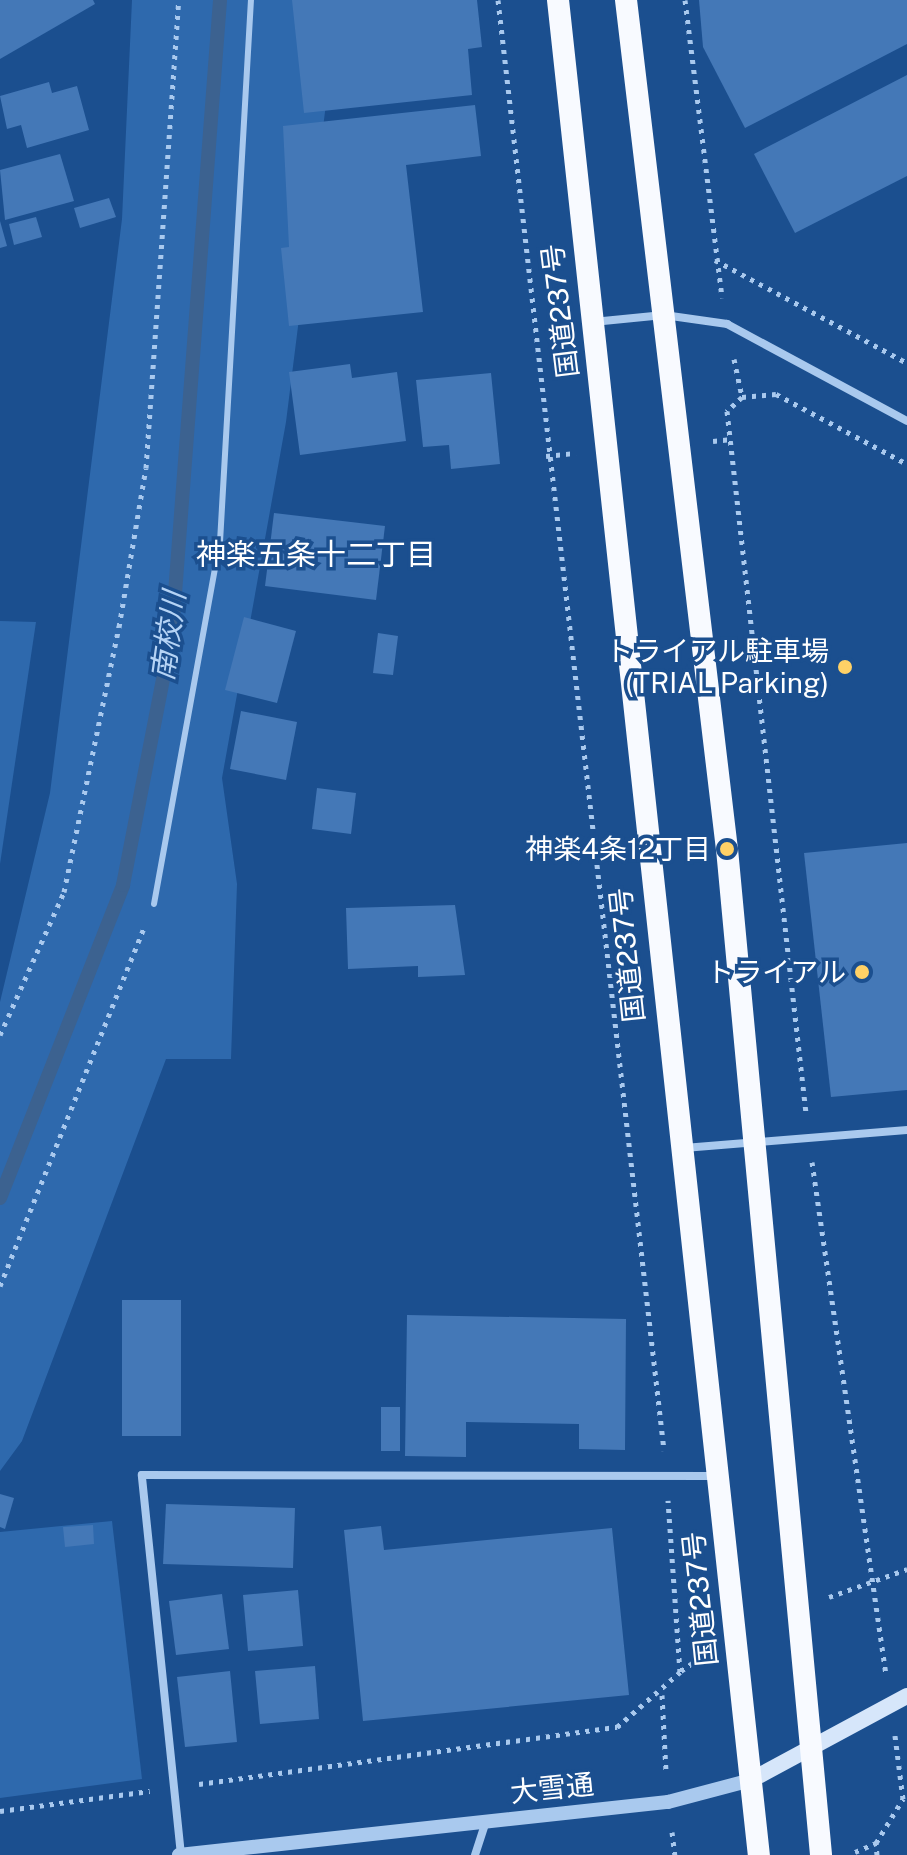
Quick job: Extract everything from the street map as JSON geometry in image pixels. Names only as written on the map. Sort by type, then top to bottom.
[{"type":"highway","name":"国道237号","points":[[558,0],[679,1148],[759,1855]]},
{"type":"highway","points":[[626,0],[727,849],[750,1143],[821,1855]]},
{"type":"main road","name":"大雪通","points":[[751,1780],[812,1751],[907,1696]]},
{"type":"street","points":[[591,322],[664,315],[727,324],[907,421]]},
{"type":"street","points":[[679,1148],[907,1130]]},
{"type":"street","points":[[180,1855],[142,1475],[666,1473],[717,1477]]},
{"type":"street","name":"大雪通","points":[[180,1855],[668,1802],[751,1780]]},
{"type":"street","points":[[475,1855],[486,1822]]},
{"type":"lane","points":[[154,904],[220,542],[251,0]]},
{"type":"path","points":[[0,1035],[64,892],[119,627],[146,468],[179,0]]},
{"type":"path","points":[[0,1811],[617,1727],[680,1672],[666,1473],[498,0]]},
{"type":"path","points":[[685,0],[714,260],[742,397]]},
{"type":"path","points":[[714,260],[907,363]]},
{"type":"path","points":[[907,464],[776,394],[742,397],[727,411],[809,1140],[872,1578],[907,1569]]},
{"type":"path","points":[[0,1286],[154,904]]},
{"type":"path","points":[[847,1855],[876,1843],[907,1798]]},
{"type":"path","points":[[876,1843],[877,1855]]},
{"type":"shaded area","points":[[132,0],[323,0],[326,104],[286,422],[222,778],[237,884],[231,1059],[166,1059],[22,1441],[0,1471],[0,1002],[50,793],[122,219]]},
{"type":"shaded area","points":[[0,621],[36,622],[0,864]]},
{"type":"shaded area","points":[[112,1521],[142,1779],[0,1798],[0,1532]]},
{"type":"building","points":[[0,0],[93,0],[95,4],[0,59]]},
{"type":"building","points":[[292,0],[477,0],[482,47],[468,49],[472,95],[304,113]]},
{"type":"building","points":[[699,0],[907,0],[907,44],[745,128],[703,47]]},
{"type":"building","points":[[907,75],[907,176],[795,233],[754,154]]},
{"type":"building","points":[[49,82],[52,93],[77,86],[89,130],[27,148],[21,125],[7,129],[0,96]]},
{"type":"building","points":[[475,105],[481,156],[406,165],[423,312],[289,326],[281,248],[289,247],[283,126]]},
{"type":"building","points":[[60,154],[74,201],[5,220],[0,170]]},
{"type":"building","points":[[109,198],[116,217],[80,228],[74,208]]},
{"type":"building","points":[[36,217],[42,237],[14,245],[9,224]]},
{"type":"building","points":[[0,221],[7,246],[0,248]]},
{"type":"building","points":[[350,364],[352,378],[397,372],[406,441],[300,455],[289,372]]},
{"type":"building","points":[[491,373],[500,464],[451,469],[449,445],[423,447],[416,380]]},
{"type":"building","points":[[274,513],[385,526],[376,600],[265,586]]},
{"type":"building","points":[[244,617],[296,631],[277,703],[225,690]]},
{"type":"building","points":[[378,633],[398,636],[393,675],[373,673]]},
{"type":"building","points":[[241,711],[297,722],[286,780],[230,769]]},
{"type":"building","points":[[317,788],[356,793],[351,834],[312,829]]},
{"type":"building","name":"トライアル","points":[[907,843],[907,1090],[831,1097],[804,853]]},
{"type":"building","points":[[455,905],[465,975],[418,977],[418,966],[348,969],[346,908]]},
{"type":"building","points":[[122,1300],[181,1300],[181,1436],[122,1436]]},
{"type":"building","points":[[407,1315],[626,1319],[625,1450],[579,1449],[579,1424],[466,1422],[466,1457],[405,1456]]},
{"type":"building","points":[[381,1407],[400,1407],[400,1451],[381,1451]]},
{"type":"building","points":[[0,1494],[14,1498],[5,1529],[0,1527]]},
{"type":"building","points":[[166,1504],[295,1508],[293,1568],[163,1564]]},
{"type":"building","points":[[93,1525],[94,1544],[65,1547],[63,1527]]},
{"type":"building","points":[[381,1526],[384,1550],[612,1528],[629,1695],[363,1721],[344,1530]]},
{"type":"building","points":[[298,1590],[303,1646],[248,1651],[243,1595]]},
{"type":"building","points":[[222,1594],[229,1649],[176,1655],[169,1601]]},
{"type":"building","points":[[315,1666],[319,1719],[260,1724],[255,1671]]},
{"type":"building","points":[[230,1671],[237,1742],[185,1747],[177,1677]]},
{"type":"waterway","name":"南校川","points":[[0,1198],[123,885],[172,633],[220,0]]},
{"type":"place","name":"トライアル駐車場 (TRIAL Parking)","points":[[845,667]]},
{"type":"place","name":"神楽4条12丁目","points":[[727,849]]},
{"type":"place","name":"トライアル","points":[[862,972]]},
{"type":"district","name":"神楽五条十二丁目","points":[[316,554]]}]
